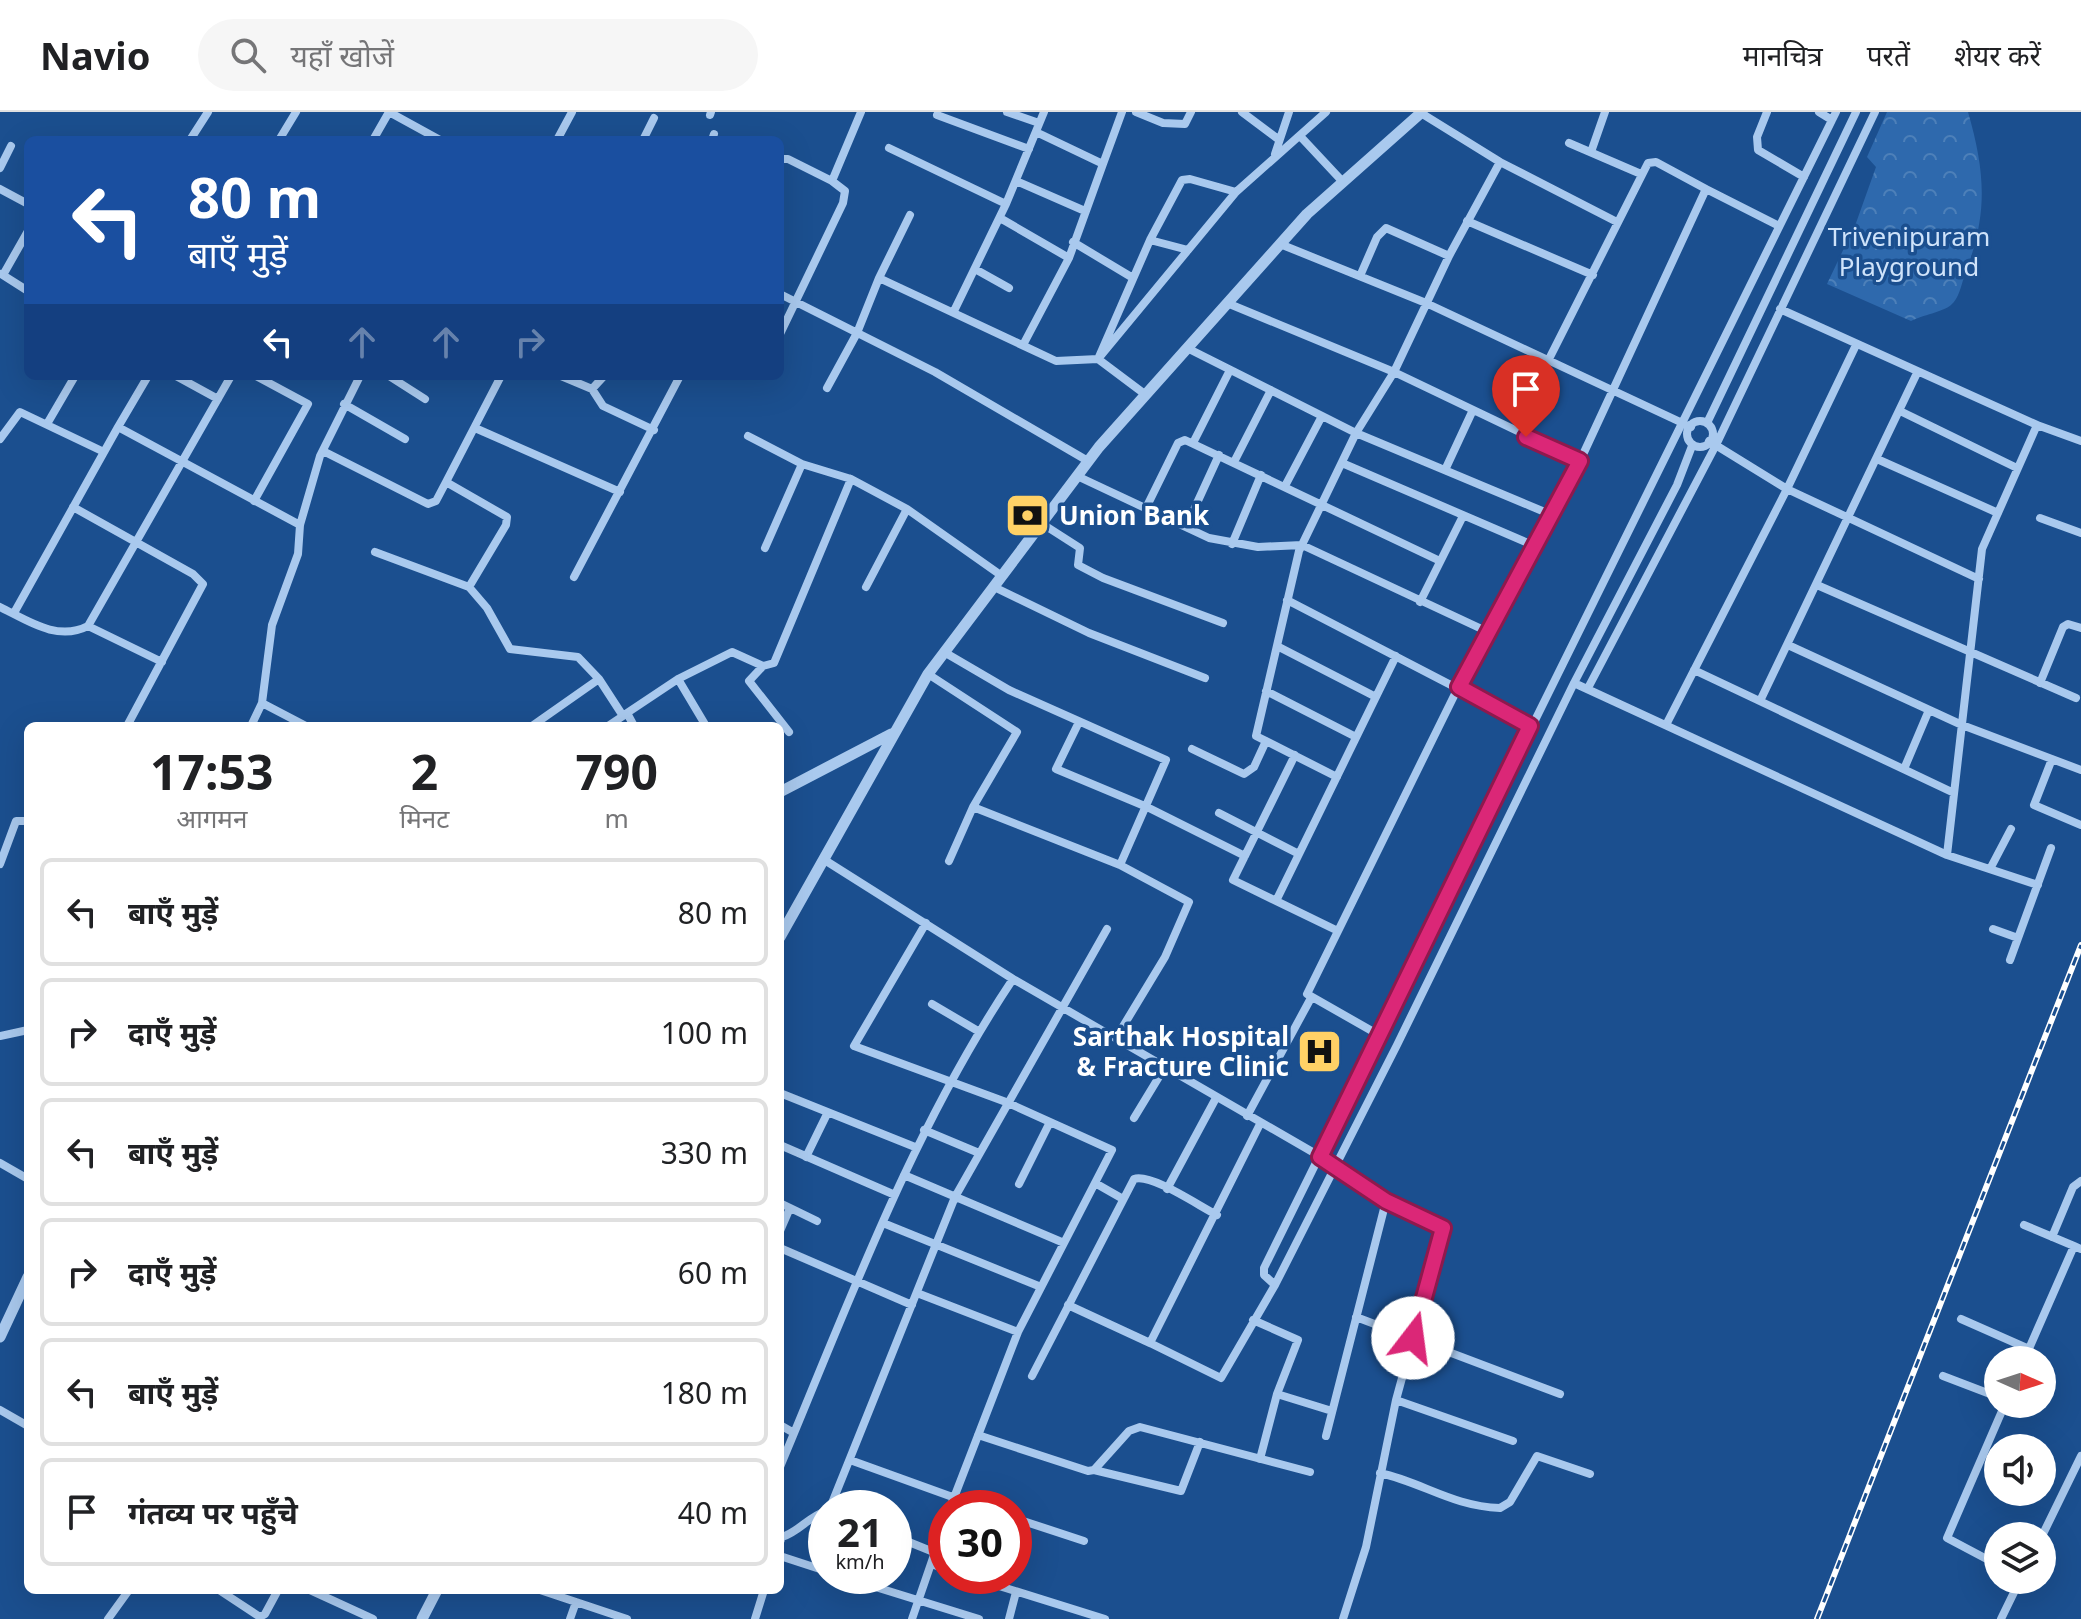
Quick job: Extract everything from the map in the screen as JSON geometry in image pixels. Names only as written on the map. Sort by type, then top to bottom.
[{"type":"street","points":[[193,136],[208,112]]},
{"type":"street","points":[[281,136],[296,112]]},
{"type":"street","points":[[375,136],[389,112],[433,136]]},
{"type":"street","points":[[559,136],[572,112]]},
{"type":"street","points":[[832,181],[861,112]]},
{"type":"street","points":[[1007,112],[1039,123]]},
{"type":"street","points":[[954,311],[1000,218],[1044,112]]},
{"type":"street","points":[[1023,345],[1069,258],[1122,112]]},
{"type":"street","points":[[1136,112],[1176,126],[1185,124],[1191,112]]},
{"type":"street","points":[[1242,112],[1278,139]]},
{"type":"street","points":[[1275,155],[1289,112]]},
{"type":"street","points":[[1098,359],[1236,192],[1326,112]]},
{"type":"street","points":[[784,930],[928,674],[1088,461],[1280,244],[1343,182],[1422,112],[1500,162],[1617,222]]},
{"type":"street","points":[[1591,152],[1605,112]]},
{"type":"street","points":[[1767,112],[1757,137],[1758,150],[1804,177]]},
{"type":"street","points":[[1275,1285],[1263,1271],[1566,654],[1686,425],[1834,116],[1819,112]]},
{"type":"street","points":[[1708,421],[1856,112]]},
{"type":"street","points":[[1588,688],[1780,309],[1875,112]]},
{"type":"street","points":[[937,115],[1029,149]]},
{"type":"street","points":[[645,136],[654,118]]},
{"type":"street","points":[[1036,132],[1103,164]]},
{"type":"street","points":[[1300,136],[1343,182]]},
{"type":"street","points":[[1569,143],[1641,174]]},
{"type":"street","points":[[0,168],[11,146]]},
{"type":"street","points":[[889,148],[1006,204]]},
{"type":"street","points":[[784,159],[842,187],[845,196],[784,326]]},
{"type":"street","points":[[1337,777],[1256,736],[1287,600],[1302,545],[1356,433],[1394,372],[1449,256],[1500,162]]},
{"type":"street","points":[[1548,361],[1648,163],[1656,162],[1779,226]]},
{"type":"street","points":[[1098,359],[1150,240],[1182,180],[1190,179],[1236,192]]},
{"type":"street","points":[[1016,181],[1085,211]]},
{"type":"street","points":[[0,189],[24,202]]},
{"type":"street","points":[[1379,1035],[1307,994],[1486,631],[1580,461],[1706,189]]},
{"type":"street","points":[[827,388],[857,333],[879,278],[910,215]]},
{"type":"street","points":[[1000,218],[1069,258]]},
{"type":"street","points":[[1467,221],[1593,275]]},
{"type":"street","points":[[1360,276],[1377,237],[1386,228],[1449,256]]},
{"type":"street","points":[[24,238],[1,275],[24,289]]},
{"type":"street","points":[[1150,240],[1188,250]]},
{"type":"street","points":[[1073,242],[1133,278]]},
{"type":"street","points":[[1280,244],[1426,303],[1686,425],[1708,421],[1713,428],[1712,443]]},
{"type":"street","points":[[975,269],[1009,288]]},
{"type":"street","points":[[879,278],[1056,361],[1098,359],[1146,395]]},
{"type":"street","points":[[784,296],[935,372],[1088,461]]},
{"type":"street","points":[[1227,303],[1394,372],[1472,412],[1580,461]]},
{"type":"street","points":[[1780,309],[1917,373],[2081,441]]},
{"type":"street","points":[[1667,723],[1787,489],[1856,345]]},
{"type":"street","points":[[1187,348],[1356,433],[1552,515]]},
{"type":"street","points":[[1193,443],[1230,370]]},
{"type":"street","points":[[1760,701],[1850,519],[1917,373]]},
{"type":"street","points":[[47,424],[73,380]]},
{"type":"street","points":[[14,613],[146,380]]},
{"type":"street","points":[[183,380],[218,399]]},
{"type":"street","points":[[0,607],[51,630],[75,631],[88,626],[229,380]]},
{"type":"street","points":[[254,501],[308,404],[263,380]]},
{"type":"street","points":[[253,722],[262,703],[272,625],[298,554],[300,525],[323,451],[358,380]]},
{"type":"street","points":[[395,380],[425,399]]},
{"type":"street","points":[[323,451],[428,504],[436,501],[499,380]]},
{"type":"street","points":[[571,380],[592,389],[603,406],[654,430]]},
{"type":"street","points":[[592,389],[600,380]]},
{"type":"street","points":[[574,577],[678,380]]},
{"type":"street","points":[[1234,462],[1271,390]]},
{"type":"street","points":[[344,404],[405,439]]},
{"type":"street","points":[[1900,411],[2017,468]]},
{"type":"street","points":[[0,439],[18,412],[104,452]]},
{"type":"street","points":[[1445,470],[1472,412]]},
{"type":"street","points":[[1285,486],[1322,416]]},
{"type":"street","points":[[1686,425],[1692,446]]},
{"type":"street","points":[[1947,855],[1982,549],[2037,425]]},
{"type":"street","points":[[118,427],[300,525]]},
{"type":"street","points":[[475,428],[620,492]]},
{"type":"street","points":[[748,436],[802,464],[851,479],[907,509],[1002,576]]},
{"type":"street","points":[[1146,508],[1180,441],[1193,443],[1440,561]]},
{"type":"street","points":[[1692,446],[1712,443],[1787,489],[1979,579]]},
{"type":"street","points":[[1068,1305],[1221,1378],[1275,1285],[1583,665],[1677,485],[1692,446]]},
{"type":"street","points":[[1186,527],[1219,455]]},
{"type":"street","points":[[1877,459],[1998,513]]},
{"type":"street","points":[[1342,463],[1535,546]]},
{"type":"street","points":[[765,548],[802,464]]},
{"type":"street","points":[[1232,544],[1261,475]]},
{"type":"street","points":[[1077,476],[1186,527],[1232,544],[1302,545],[1486,631]]},
{"type":"street","points":[[781,722],[749,681],[763,666],[774,663],[851,479]]},
{"type":"street","points":[[446,482],[507,517],[506,525],[469,587]]},
{"type":"street","points":[[73,507],[200,578],[203,584],[129,722]]},
{"type":"street","points":[[866,587],[907,509]]},
{"type":"street","points":[[1420,602],[1463,516]]},
{"type":"street","points":[[2040,518],[2081,533]]},
{"type":"street","points":[[1041,523],[1078,545],[1081,551],[1078,565],[1103,578],[1223,623]]},
{"type":"street","points":[[375,552],[469,587],[487,608],[510,649],[578,657],[599,679],[631,722]]},
{"type":"street","points":[[1817,585],[2076,698]]},
{"type":"street","points":[[994,587],[1089,633],[1205,678]]},
{"type":"street","points":[[1287,600],[1530,726]]},
{"type":"street","points":[[2040,683],[2063,627],[2068,624],[2081,628]]},
{"type":"street","points":[[88,626],[162,662]]},
{"type":"street","points":[[1788,645],[1962,725],[2081,770]]},
{"type":"street","points":[[1277,646],[1376,697]]},
{"type":"street","points":[[614,722],[678,679],[732,652],[763,666]]},
{"type":"street","points":[[944,652],[1009,690],[1166,760],[1120,865]]},
{"type":"street","points":[[1566,654],[1583,665]]},
{"type":"street","points":[[1276,901],[1396,656]]},
{"type":"street","points":[[1694,670],[1954,793]]},
{"type":"street","points":[[928,674],[1017,732],[973,807],[949,861]]},
{"type":"street","points":[[538,722],[599,679]]},
{"type":"street","points":[[678,679],[704,722]]},
{"type":"street","points":[[1574,683],[1667,723],[1947,855],[2038,885]]},
{"type":"street","points":[[1266,691],[1356,737]]},
{"type":"street","points":[[262,703],[298,722]]},
{"type":"street","points":[[1904,769],[1929,710]]},
{"type":"street","points":[[1079,722],[1056,769],[1147,807],[1245,856]]},
{"type":"street","points":[[784,726],[789,732]]},
{"type":"street","points":[[784,790],[892,734]]},
{"type":"street","points":[[1192,749],[1244,774],[1251,771],[1266,741]]},
{"type":"street","points":[[1295,755],[1233,880],[1338,931]]},
{"type":"street","points":[[2052,759],[2034,805],[2081,825]]},
{"type":"street","points":[[973,807],[1120,865],[1189,902],[1165,957],[1116,1038]]},
{"type":"street","points":[[1219,813],[1299,854]]},
{"type":"street","points":[[0,864],[16,821],[24,821]]},
{"type":"street","points":[[1990,869],[2011,829]]},
{"type":"street","points":[[2010,960],[2051,848]]},
{"type":"street","points":[[823,859],[1013,979],[1335,1165],[1386,1201],[1443,1228],[1396,1400],[1366,1547],[1343,1619]]},
{"type":"street","points":[[926,923],[854,1046],[950,1079],[1112,1150],[1018,1332],[956,1490]]},
{"type":"street","points":[[837,1490],[955,1197],[1006,1102],[1107,929]]},
{"type":"street","points":[[1993,929],[2018,938]]},
{"type":"street","points":[[784,1457],[915,1147],[978,1031],[1013,979]]},
{"type":"street","points":[[1247,1116],[1311,998]]},
{"type":"street","points":[[932,1004],[978,1031]]},
{"type":"street","points":[[0,1036],[24,1031]]},
{"type":"street","points":[[1134,1118],[1165,1067]]},
{"type":"street","points":[[784,1095],[915,1147]]},
{"type":"street","points":[[1167,1189],[1216,1098]]},
{"type":"street","points":[[806,1157],[827,1114]]},
{"type":"street","points":[[1019,1184],[1050,1122]]},
{"type":"street","points":[[1150,1343],[1217,1215],[1260,1124]]},
{"type":"street","points":[[924,1130],[979,1153]]},
{"type":"street","points":[[784,1147],[895,1195]]},
{"type":"street","points":[[0,1163],[24,1177]]},
{"type":"street","points":[[904,1175],[1064,1243]]},
{"type":"street","points":[[1032,1376],[1136,1177],[1217,1215]]},
{"type":"street","points":[[2052,1237],[2073,1187],[2081,1181]]},
{"type":"street","points":[[1095,1183],[1123,1199]]},
{"type":"street","points":[[1326,1436],[1386,1201]]},
{"type":"street","points":[[784,1205],[817,1221]]},
{"type":"street","points":[[784,1222],[790,1208]]},
{"type":"street","points":[[883,1223],[1041,1287]]},
{"type":"street","points":[[2024,1225],[2077,1247],[2030,1346]]},
{"type":"street","points":[[784,1250],[912,1305]]},
{"type":"street","points":[[0,1337],[24,1285]]},
{"type":"street","points":[[917,1293],[1018,1332]]},
{"type":"street","points":[[1356,1317],[1560,1394]]},
{"type":"street","points":[[1961,1319],[2022,1346]]},
{"type":"street","points":[[1253,1320],[1298,1340],[1277,1394],[1260,1459]]},
{"type":"street","points":[[1943,1376],[1984,1392]]},
{"type":"street","points":[[1277,1394],[1332,1411]]},
{"type":"street","points":[[1396,1400],[1513,1441]]},
{"type":"street","points":[[0,1410],[24,1424]]},
{"type":"street","points":[[1984,1558],[1947,1538],[1999,1418]]},
{"type":"street","points":[[784,1427],[794,1433]]},
{"type":"street","points":[[1094,1470],[1137,1427],[1310,1472]]},
{"type":"street","points":[[978,1435],[1084,1471],[1094,1470],[1181,1491],[1200,1442]]},
{"type":"street","points":[[1380,1473],[1409,1481],[1443,1498],[1500,1508],[1510,1502],[1537,1456],[1590,1474]]},
{"type":"street","points":[[2049,1522],[2081,1456]]},
{"type":"street","points":[[850,1460],[931,1490]]},
{"type":"street","points":[[784,1536],[799,1531],[808,1521]]},
{"type":"street","points":[[1032,1524],[1084,1541]]},
{"type":"street","points":[[784,1557],[808,1565]]},
{"type":"street","points":[[912,1619],[915,1602],[928,1571]]},
{"type":"street","points":[[108,1619],[126,1594]]},
{"type":"street","points":[[225,1594],[262,1617],[276,1594]]},
{"type":"street","points":[[319,1594],[373,1619]]},
{"type":"street","points":[[422,1619],[435,1594]]},
{"type":"street","points":[[552,1594],[627,1619]]},
{"type":"street","points":[[755,1619],[763,1594]]},
{"type":"street","points":[[892,1594],[979,1619]]},
{"type":"street","points":[[1009,1619],[1015,1594]]},
{"type":"street","points":[[1022,1594],[1099,1618]]},
{"type":"street","points":[[2001,1619],[2013,1594]]},
{"type":"street","points":[[570,1619],[576,1602]]},
{"type":"green space","name":"Trivenipuram Playground","points":[[1887,112],[1968,112],[1981,176],[1981,214],[1972,255],[1958,295],[1947,307],[1911,321],[1827,284],[1856,223],[1876,167],[1867,157]]},
{"type":"railway","points":[[1817,1619],[2081,945]]},
{"type":"place","name":"Union Bank","points":[[1028,516]]},
{"type":"place","name":"Sarthak Hospital & Fracture Clinic","points":[[1320,1052]]},
{"type":"route","points":[[1413,1338],[1443,1228],[1386,1201],[1320,1157],[1530,726],[1459,687],[1486,631],[1580,461],[1526,437]]}]
